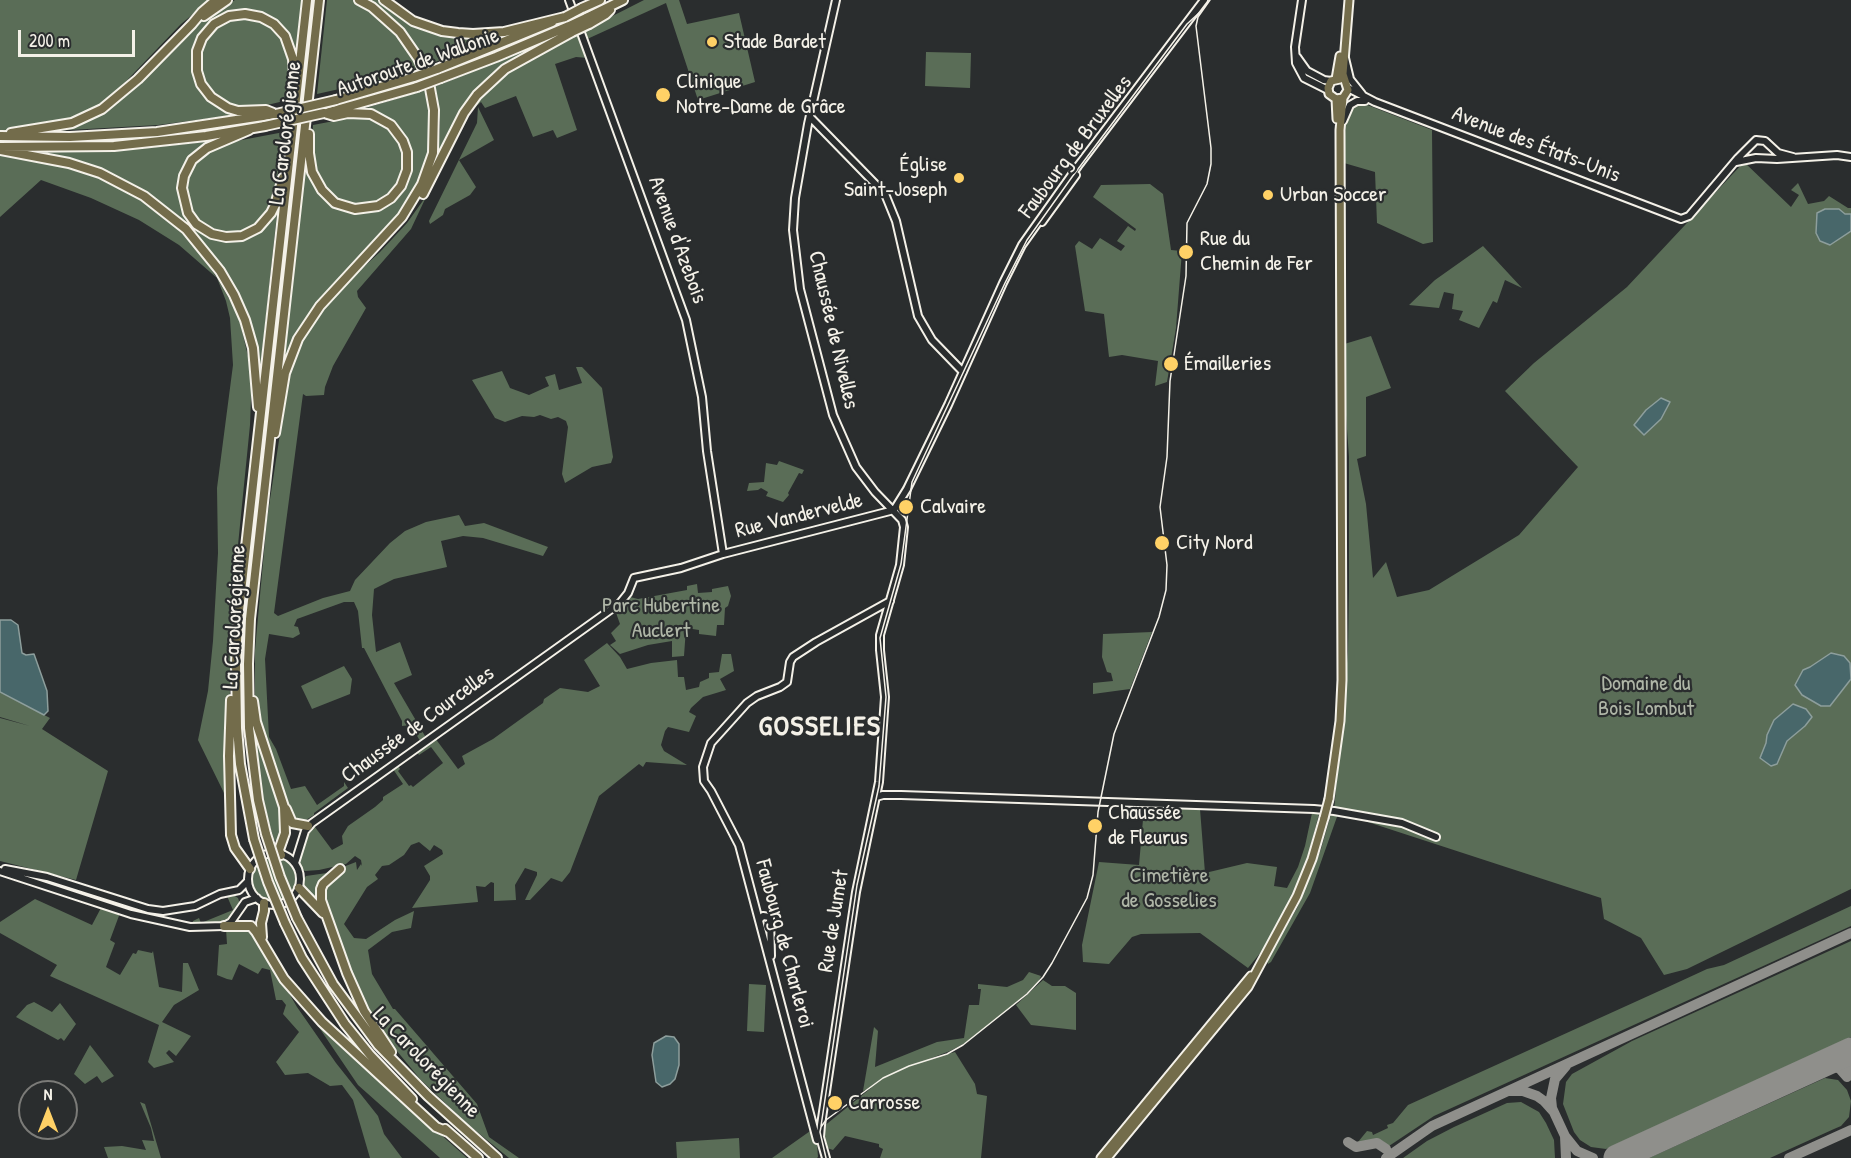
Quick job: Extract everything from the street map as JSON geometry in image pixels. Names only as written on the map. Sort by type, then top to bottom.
[{"type":"highway","points":[[0,135],[72,123],[102,109],[138,79],[216,0]]},
{"type":"highway","points":[[192,24],[227,0]]},
{"type":"highway","name":"La Carolorégienne","points":[[307,0],[242,572],[236,663],[240,764],[254,839],[268,882],[285,923],[307,966],[345,1024],[396,1082],[477,1158]]},
{"type":"highway","name":"La Carolorégienne","points":[[320,0],[255,573],[248,664],[249,728],[253,764],[266,834],[280,877],[297,918],[333,984],[378,1045],[453,1120],[497,1158]]},
{"type":"highway","points":[[267,455],[274,436],[285,373],[298,339],[320,306],[402,218],[422,184],[433,153],[435,123],[429,83],[418,58],[400,32],[372,7],[359,0]]},
{"type":"highway","points":[[384,0],[414,21],[442,31],[466,34],[504,32],[565,16]]},
{"type":"highway","name":"Autoroute de Wallonie","points":[[266,113],[276,114],[336,100],[414,77],[600,0]]},
{"type":"highway","points":[[402,218],[410,213],[419,200],[464,113],[477,95],[505,69],[570,29],[606,14],[614,5],[623,0]]},
{"type":"highway","points":[[266,113],[228,108],[211,97],[199,78],[197,57],[202,38],[214,24],[229,16],[245,14],[261,17],[274,24],[285,36],[293,59],[295,98]]},
{"type":"highway","name":"Autoroute de Wallonie","points":[[0,148],[114,146],[158,142],[249,130],[324,113],[334,113],[417,87],[570,29]]},
{"type":"highway","points":[[307,108],[310,162],[327,197],[344,207],[367,209],[378,207],[391,198],[405,179],[408,161],[403,141],[391,125],[371,114],[334,113]]},
{"type":"highway","points":[[0,135],[70,137],[146,133],[205,126],[266,113]]},
{"type":"highway","points":[[249,130],[207,148],[192,160],[184,176],[183,198],[188,213],[202,229],[217,236],[231,238],[242,236],[258,228],[275,205],[289,160]]},
{"type":"highway","points":[[0,148],[69,163],[100,173],[144,196],[186,229],[220,271],[245,320],[253,348],[256,401],[260,416]]},
{"type":"highway","points":[[236,663],[232,677],[229,756],[231,835],[235,848],[250,869]]},
{"type":"highway","points":[[248,664],[252,675],[256,722],[284,807],[292,823],[308,826]]},
{"type":"highway","points":[[284,807],[285,833],[279,850],[284,856]]},
{"type":"highway","points":[[340,869],[326,880],[321,889],[321,900],[364,1011],[400,1062],[403,1071]]},
{"type":"highway","points":[[299,888],[319,907],[327,919]]},
{"type":"highway","points":[[260,901],[264,911],[261,923],[263,942]]},
{"type":"highway","points":[[224,926],[250,926],[263,942],[284,979],[322,1022],[436,1127],[448,1132]]},
{"type":"main road","name":"Avenue d'Azebois","points":[[569,0],[686,320],[698,373],[723,554]]},
{"type":"main road","name":"Chaussée de Nivelles","points":[[836,0],[809,120],[795,198],[793,230],[800,289],[833,415],[856,467],[904,524]]},
{"type":"main road","name":"Faubourg de Bruxelles","points":[[894,510],[913,476],[1016,257],[1033,228],[1204,0]]},
{"type":"main road","points":[[1302,0],[1296,54],[1298,68],[1304,78],[1328,90]]},
{"type":"main road","points":[[1107,1158],[1241,997],[1297,896],[1312,859],[1329,799],[1341,721],[1342,680],[1340,130],[1341,98],[1346,85],[1344,57],[1347,0]]},
{"type":"main road","points":[[1341,98],[1330,96],[1328,90],[1339,64],[1347,0]]},
{"type":"main road","points":[[1296,54],[1307,71],[1324,80],[1333,80],[1346,85]]},
{"type":"main road","points":[[1340,130],[1350,105],[1365,98],[1352,83],[1344,57]]},
{"type":"main road","name":"Avenue des États-Unis","points":[[1346,85],[1365,98],[1678,219],[1684,219],[1736,162]]},
{"type":"main road","name":"Avenue des États-Unis","points":[[1341,98],[1365,98]]},
{"type":"main road","points":[[809,120],[885,194],[896,221],[918,316],[932,340],[963,372]]},
{"type":"main road","points":[[1736,162],[1754,142],[1759,140],[1767,142],[1781,155],[1792,157]]},
{"type":"main road","points":[[1751,147],[1751,153],[1756,158]]},
{"type":"main road","points":[[1764,158],[1770,152],[1770,147]]},
{"type":"main road","points":[[1736,162],[1756,158],[1837,155],[1851,157]]},
{"type":"main road","name":"Rue Vandervelde","points":[[569,639],[624,599],[634,578],[894,510]]},
{"type":"main road","name":"Rue de Jumet","points":[[818,1119],[856,892],[880,770],[885,697],[879,643],[901,562],[904,524]]},
{"type":"main road","name":"Faubourg de Charleroi","points":[[818,1119],[805,1084],[761,917],[739,845],[704,781],[703,773],[708,748],[751,699],[785,684],[789,675],[790,662],[803,650],[890,601]]},
{"type":"main road","name":"Chaussée de Courcelles","points":[[308,826],[569,639]]},
{"type":"main road","points":[[876,797],[883,795],[919,796],[1334,811],[1402,823],[1436,837]]},
{"type":"main road","points":[[0,869],[21,874],[131,914],[174,925],[204,928],[224,926],[231,922],[245,902],[260,901],[273,905],[285,903],[291,899],[299,888],[300,878],[295,863],[308,826]]},
{"type":"main road","points":[[284,856],[299,849]]},
{"type":"main road","points":[[260,901],[250,888],[248,881],[250,869],[260,858],[271,854],[284,856],[295,863]]},
{"type":"main road","points":[[21,874],[47,877],[148,909],[163,911],[189,908],[220,894],[239,890],[248,881]]},
{"type":"main road","points":[[761,917],[770,917],[771,955],[805,1084]]},
{"type":"main road","points":[[763,930],[765,932],[771,929]]},
{"type":"main road","points":[[1101,1158],[1210,1022],[1257,970]]},
{"type":"main road","points":[[818,1119],[824,1158]]},
{"type":"main road","points":[[818,1119],[824,1158]]},
{"type":"green space","points":[[0,0],[210,0],[181,24],[110,98],[93,110],[70,119],[45,124],[42,152],[126,150],[214,141],[202,147],[179,192],[184,212],[207,235],[249,236],[278,204],[261,363],[257,362],[255,346],[218,263],[166,207],[134,187],[101,170],[41,161],[76,169],[109,182],[147,204],[171,221],[197,248],[217,278],[179,245],[139,220],[91,198],[41,180],[0,217]]},
{"type":"green space","points":[[235,0],[302,0],[296,49],[283,27],[276,21],[250,10],[228,13],[215,19],[201,35],[199,86],[243,114],[158,125],[52,131],[78,124],[108,109],[208,15]]},
{"type":"green space","points":[[327,0],[353,0],[371,11],[398,34],[420,67],[384,79],[317,94]]},
{"type":"green space","points":[[368,0],[381,0],[388,7],[447,34],[521,30],[427,65],[401,27]]},
{"type":"green space","name":"Stade Bardet","points":[[644,0],[679,0],[687,24],[739,13],[755,82],[698,100],[666,3],[585,40],[583,31]]},
{"type":"green space","points":[[236,17],[251,17],[267,23],[283,37],[290,56],[288,100],[259,107],[243,107],[222,101],[206,87],[199,60],[205,40],[220,24]]},
{"type":"green space","points":[[580,33],[589,58],[576,57],[555,64],[577,130],[557,138],[553,130],[533,137],[516,96],[485,108],[481,102],[471,111],[487,89],[535,53],[565,37],[574,37]]},
{"type":"green space","points":[[546,42],[506,65],[483,85],[434,168],[440,122],[434,87]]},
{"type":"green space","points":[[926,52],[971,53],[970,88],[925,86]]},
{"type":"green space","points":[[428,89],[432,116],[431,140],[425,171],[404,210],[318,303],[301,326],[282,369],[305,164],[308,164],[339,208],[385,205],[409,166],[397,128],[356,111]]},
{"type":"green space","points":[[1357,101],[1432,130],[1433,242],[1423,244],[1377,223],[1375,172],[1344,163],[1346,110]]},
{"type":"green space","points":[[478,107],[494,140],[459,160],[476,187],[470,195],[445,209],[443,215],[430,224],[429,221],[477,123]]},
{"type":"green space","points":[[355,117],[368,117],[387,126],[399,140],[403,157],[402,174],[390,194],[380,202],[359,206],[341,202],[327,192],[314,164],[312,145],[313,125]]},
{"type":"green space","points":[[284,132],[274,199],[269,211],[254,227],[237,235],[219,234],[199,224],[192,216],[185,186],[190,169],[198,158],[226,143]]},
{"type":"green space","name":"Domaine du Bois Lombut","points":[[1744,162],[1791,207],[1799,195],[1791,190],[1798,183],[1808,204],[1824,201],[1829,196],[1851,208],[1851,889],[1687,969],[1664,975],[1641,938],[1604,919],[1601,898],[1334,811],[1348,652],[1349,590],[1349,457],[1341,345],[1371,336],[1391,388],[1366,397],[1366,456],[1357,459],[1366,504],[1373,578],[1386,562],[1397,597],[1429,590],[1519,535],[1578,467],[1505,391],[1534,363],[1627,287]]},
{"type":"green space","points":[[1150,184],[1163,194],[1171,250],[1182,251],[1176,328],[1167,382],[1155,386],[1158,361],[1122,355],[1109,357],[1104,314],[1085,311],[1075,246],[1079,241],[1092,249],[1100,238],[1121,251],[1125,246],[1117,241],[1128,226],[1135,231],[1136,229],[1093,197],[1101,185]]},
{"type":"green space","points":[[427,195],[411,229],[357,291],[358,297],[366,308],[333,366],[324,395],[306,396],[303,394],[274,613],[278,616],[323,598],[350,591],[355,580],[390,543],[405,531],[426,522],[459,515],[465,526],[484,523],[548,547],[543,556],[483,538],[463,536],[441,541],[447,567],[394,579],[374,589],[372,615],[376,652],[400,642],[412,675],[394,683],[425,736],[420,741],[411,725],[402,726],[402,721],[362,648],[358,611],[354,602],[344,602],[297,619],[294,626],[298,627],[300,634],[293,638],[269,634],[265,659],[269,737],[291,789],[305,786],[317,805],[344,786],[344,782],[348,788],[301,823],[290,816],[261,738],[255,697],[255,650],[267,519],[290,368],[305,335],[340,289],[407,223]]},
{"type":"green space","points":[[1483,246],[1522,288],[1505,280],[1497,303],[1493,301],[1479,328],[1459,320],[1463,311],[1452,309],[1454,294],[1444,292],[1439,308],[1409,305],[1435,280]]},
{"type":"green space","points":[[217,278],[238,314],[252,373],[250,425],[236,565],[225,795],[198,740],[208,691],[213,641],[218,553],[217,488],[233,365],[230,318]]},
{"type":"green space","points":[[576,367],[582,367],[602,388],[613,457],[611,463],[592,467],[565,483],[562,474],[568,427],[566,421],[558,417],[551,419],[540,415],[522,416],[505,422],[495,418],[472,380],[502,371],[510,388],[529,395],[549,386],[545,377],[555,374],[559,390],[582,383]]},
{"type":"green space","points":[[779,461],[804,470],[802,474],[799,473],[789,495],[783,502],[766,496],[768,492],[761,488],[747,491],[749,483],[764,482],[766,463],[777,465]]},
{"type":"green space","name":"Parc Hubertine Auclert","points":[[697,584],[698,593],[712,592],[712,589],[728,586],[731,596],[725,608],[724,625],[717,625],[716,636],[699,634],[699,630],[686,628],[684,656],[672,657],[672,641],[648,645],[620,654],[610,645],[616,641],[611,633],[620,624],[615,610],[630,597],[638,599],[687,590],[687,586]]},
{"type":"green space","points":[[1152,632],[1130,689],[1093,694],[1093,683],[1113,681],[1102,657],[1103,634]]},
{"type":"green space","points":[[607,643],[627,669],[677,660],[678,677],[684,677],[686,690],[699,687],[700,682],[709,678],[709,673],[719,672],[722,654],[731,654],[734,671],[720,679],[726,690],[703,697],[691,708],[689,712],[696,716],[689,732],[668,727],[665,731],[661,745],[664,751],[687,765],[646,762],[643,767],[639,764],[599,796],[570,872],[562,882],[551,878],[530,900],[525,900],[537,872],[525,868],[515,885],[516,900],[494,901],[494,883],[491,882],[485,887],[476,886],[478,902],[412,908],[430,880],[424,866],[443,854],[442,850],[434,845],[430,851],[419,842],[411,845],[404,855],[389,865],[382,866],[375,875],[378,879],[367,887],[344,924],[354,938],[366,939],[414,911],[411,928],[392,932],[368,950],[372,974],[393,1009],[477,1104],[489,1137],[519,1158],[509,1158],[465,1122],[420,1079],[382,1033],[372,1017],[320,903],[305,890],[303,880],[306,876],[334,872],[326,880],[343,867],[356,862],[357,870],[361,864],[362,866],[361,860],[355,856],[346,864],[319,870],[305,871],[297,866],[300,878],[299,888],[285,903],[273,905],[264,903],[252,894],[248,881],[250,869],[260,858],[271,854],[281,855],[295,864],[296,851],[312,823],[332,850],[343,844],[342,836],[348,826],[375,807],[383,800],[383,797],[403,784],[393,769],[398,766],[400,769],[398,771],[409,786],[413,787],[443,763],[431,747],[419,755],[417,752],[435,738],[458,769],[465,764],[462,756],[493,739],[560,688],[588,692],[600,686],[584,660]]},
{"type":"green space","points":[[344,666],[352,679],[350,694],[312,709],[301,686]]},
{"type":"green space","points":[[0,692],[50,718],[42,729],[108,771],[76,880],[0,861],[0,718],[30,726],[0,717]]},
{"type":"green space","points":[[254,724],[268,775],[280,807],[283,827],[278,842],[273,839],[261,790]]},
{"type":"green space","name":"Cimetière de Gosselies","points":[[1144,808],[1200,809],[1205,873],[1247,863],[1277,867],[1274,886],[1287,888],[1298,867],[1305,846],[1312,813],[1319,814],[1305,867],[1293,894],[1270,941],[1248,968],[1200,933],[1141,934],[1132,937],[1109,964],[1083,962],[1082,945],[1099,862],[1139,865]]},
{"type":"green space","points":[[1331,814],[1338,814],[1310,893],[1268,964],[1267,961],[1297,908],[1321,849]]},
{"type":"green space","points":[[232,894],[238,898],[240,904],[225,924],[193,924],[193,921],[199,918],[201,923],[233,910],[227,896],[198,908],[212,899]]},
{"type":"green space","points":[[35,899],[92,925],[102,906],[120,913],[110,940],[115,943],[106,967],[120,975],[133,953],[136,954],[138,950],[152,953],[153,951],[159,987],[182,992],[183,963],[188,963],[199,990],[174,1005],[162,1022],[191,1036],[176,1056],[169,1050],[166,1053],[174,1062],[154,1068],[148,1062],[159,1025],[50,976],[57,965],[0,933],[0,922]]},
{"type":"green space","points":[[1851,906],[1851,926],[1434,1116],[1389,1146],[1381,1140],[1358,1142],[1367,1131],[1372,1132],[1373,1135],[1388,1128],[1387,1125],[1393,1123],[1408,1105]]},
{"type":"green space","points":[[248,928],[253,931],[297,1007],[336,1063],[378,1116],[384,1134],[402,1158],[370,1158],[353,1100],[342,1085],[330,1086],[308,1073],[285,1075],[276,1062],[299,1032],[283,1014],[286,1005],[282,1000],[276,1000],[270,970],[262,968],[258,974],[239,964],[232,980],[217,975],[219,945],[227,944],[226,929]]},
{"type":"green space","points":[[1851,941],[1851,1037],[1606,1149],[1591,1147],[1580,1140],[1574,1132],[1563,1104],[1566,1082],[1572,1074],[1632,1041]]},
{"type":"green space","points":[[1029,972],[1041,976],[1038,983],[1019,1001],[965,1043],[929,1059],[955,1052],[975,1084],[977,1094],[987,1096],[981,1158],[880,1158],[883,1149],[879,1147],[879,1144],[845,1136],[833,1150],[827,1148],[823,1127],[871,1088],[863,1091],[874,1027],[878,1031],[875,1067],[937,1042],[964,1038],[969,1005],[979,1005],[981,989],[978,989],[978,984],[1007,987],[1023,980]]},
{"type":"green space","points":[[1043,980],[1052,986],[1065,986],[1076,993],[1076,1030],[1031,1025],[1016,1005]]},
{"type":"green space","points":[[749,984],[766,985],[764,1032],[747,1031]]},
{"type":"green space","points":[[34,1002],[52,1012],[60,1003],[76,1024],[64,1041],[16,1017],[27,1005]]},
{"type":"green space","points":[[316,1023],[467,1158],[440,1158],[358,1085]]},
{"type":"green space","points":[[90,1045],[114,1076],[102,1083],[97,1076],[85,1084],[74,1074]]},
{"type":"green space","points":[[1825,1078],[1838,1080],[1847,1090],[1851,1101],[1849,1117],[1841,1126],[1770,1158],[1649,1158]]},
{"type":"green space","points":[[140,1102],[145,1104],[161,1158],[108,1158],[104,1147],[122,1146],[146,1150],[142,1140],[154,1141]]},
{"type":"green space","points":[[1521,1102],[1539,1112],[1546,1123],[1554,1140],[1555,1158],[1403,1158],[1427,1141],[1454,1127],[1507,1103]]},
{"type":"green space","points":[[813,1129],[816,1130],[817,1158],[772,1158]]},
{"type":"green space","points":[[739,1138],[740,1158],[677,1158],[676,1142]]},
{"type":"water","points":[[1825,209],[1839,209],[1845,214],[1851,214],[1851,231],[1830,245],[1820,241],[1816,233],[1817,213]]},
{"type":"water","points":[[1661,398],[1670,402],[1661,419],[1644,435],[1634,425],[1646,410]]},
{"type":"water","points":[[0,620],[11,620],[18,625],[22,653],[34,654],[47,691],[48,711],[44,715],[0,692]]},
{"type":"water","points":[[1831,653],[1844,656],[1850,663],[1851,679],[1830,706],[1821,706],[1802,695],[1795,685],[1803,670]]},
{"type":"water","points":[[1793,704],[1806,709],[1812,717],[1787,741],[1777,764],[1771,766],[1760,758],[1767,735],[1774,720]]},
{"type":"water","points":[[666,1036],[674,1037],[679,1044],[679,1065],[675,1079],[662,1087],[656,1082],[652,1055],[654,1043]]},
{"type":"taxiway","points":[[1386,1158],[1432,1126],[1851,933]]},
{"type":"taxiway","points":[[1816,1067],[1833,1066],[1840,1069],[1847,1077],[1847,1066],[1851,1056]]},
{"type":"taxiway","points":[[1565,1136],[1552,1108],[1551,1098],[1555,1079],[1566,1066]]},
{"type":"taxiway","points":[[1510,1091],[1523,1091],[1537,1096],[1553,1111]]},
{"type":"taxiway","points":[[1789,1158],[1851,1130]]},
{"type":"taxiway","points":[[1566,1158],[1565,1136],[1577,1151],[1593,1158]]},
{"type":"taxiway","points":[[1348,1142],[1356,1147],[1377,1143],[1386,1149]]},
{"type":"taxiway","points":[[1616,1158],[1624,1155]]},
{"type":"runway","points":[[1617,1158],[1851,1051]]},
{"type":"tram line","points":[[826,1158],[820,1132],[826,1120],[883,1078],[909,1066],[947,1054],[963,1045],[1027,994],[1052,963],[1087,898],[1093,875],[1098,812],[1114,734],[1159,617],[1166,590],[1167,565],[1160,507],[1167,457],[1170,381],[1186,276],[1187,223],[1207,184],[1211,164],[1196,26],[1198,17],[1210,0]]},
{"type":"tram line","points":[[821,1126],[857,885],[879,786],[886,697],[880,638],[901,564],[912,482],[1027,240],[1187,24],[1199,13]]},
{"type":"place","name":"Stade Bardet","points":[[712,42]]},
{"type":"place","name":"Clinique Notre-Dame de Grâce","points":[[663,95]]},
{"type":"place","name":"Église Saint-Joseph","points":[[959,178]]},
{"type":"place","name":"Urban Soccer","points":[[1268,195]]},
{"type":"place","name":"Rue du Chemin de Fer","points":[[1186,252]]},
{"type":"place","name":"Émailleries","points":[[1171,364]]},
{"type":"place","name":"Calvaire","points":[[906,507]]},
{"type":"place","name":"City Nord","points":[[1162,543]]},
{"type":"place","name":"Chaussée de Fleurus","points":[[1095,826]]},
{"type":"place","name":"Carrosse","points":[[835,1103]]},
{"type":"district","name":"GOSSELIES","points":[[820,728]]}]
